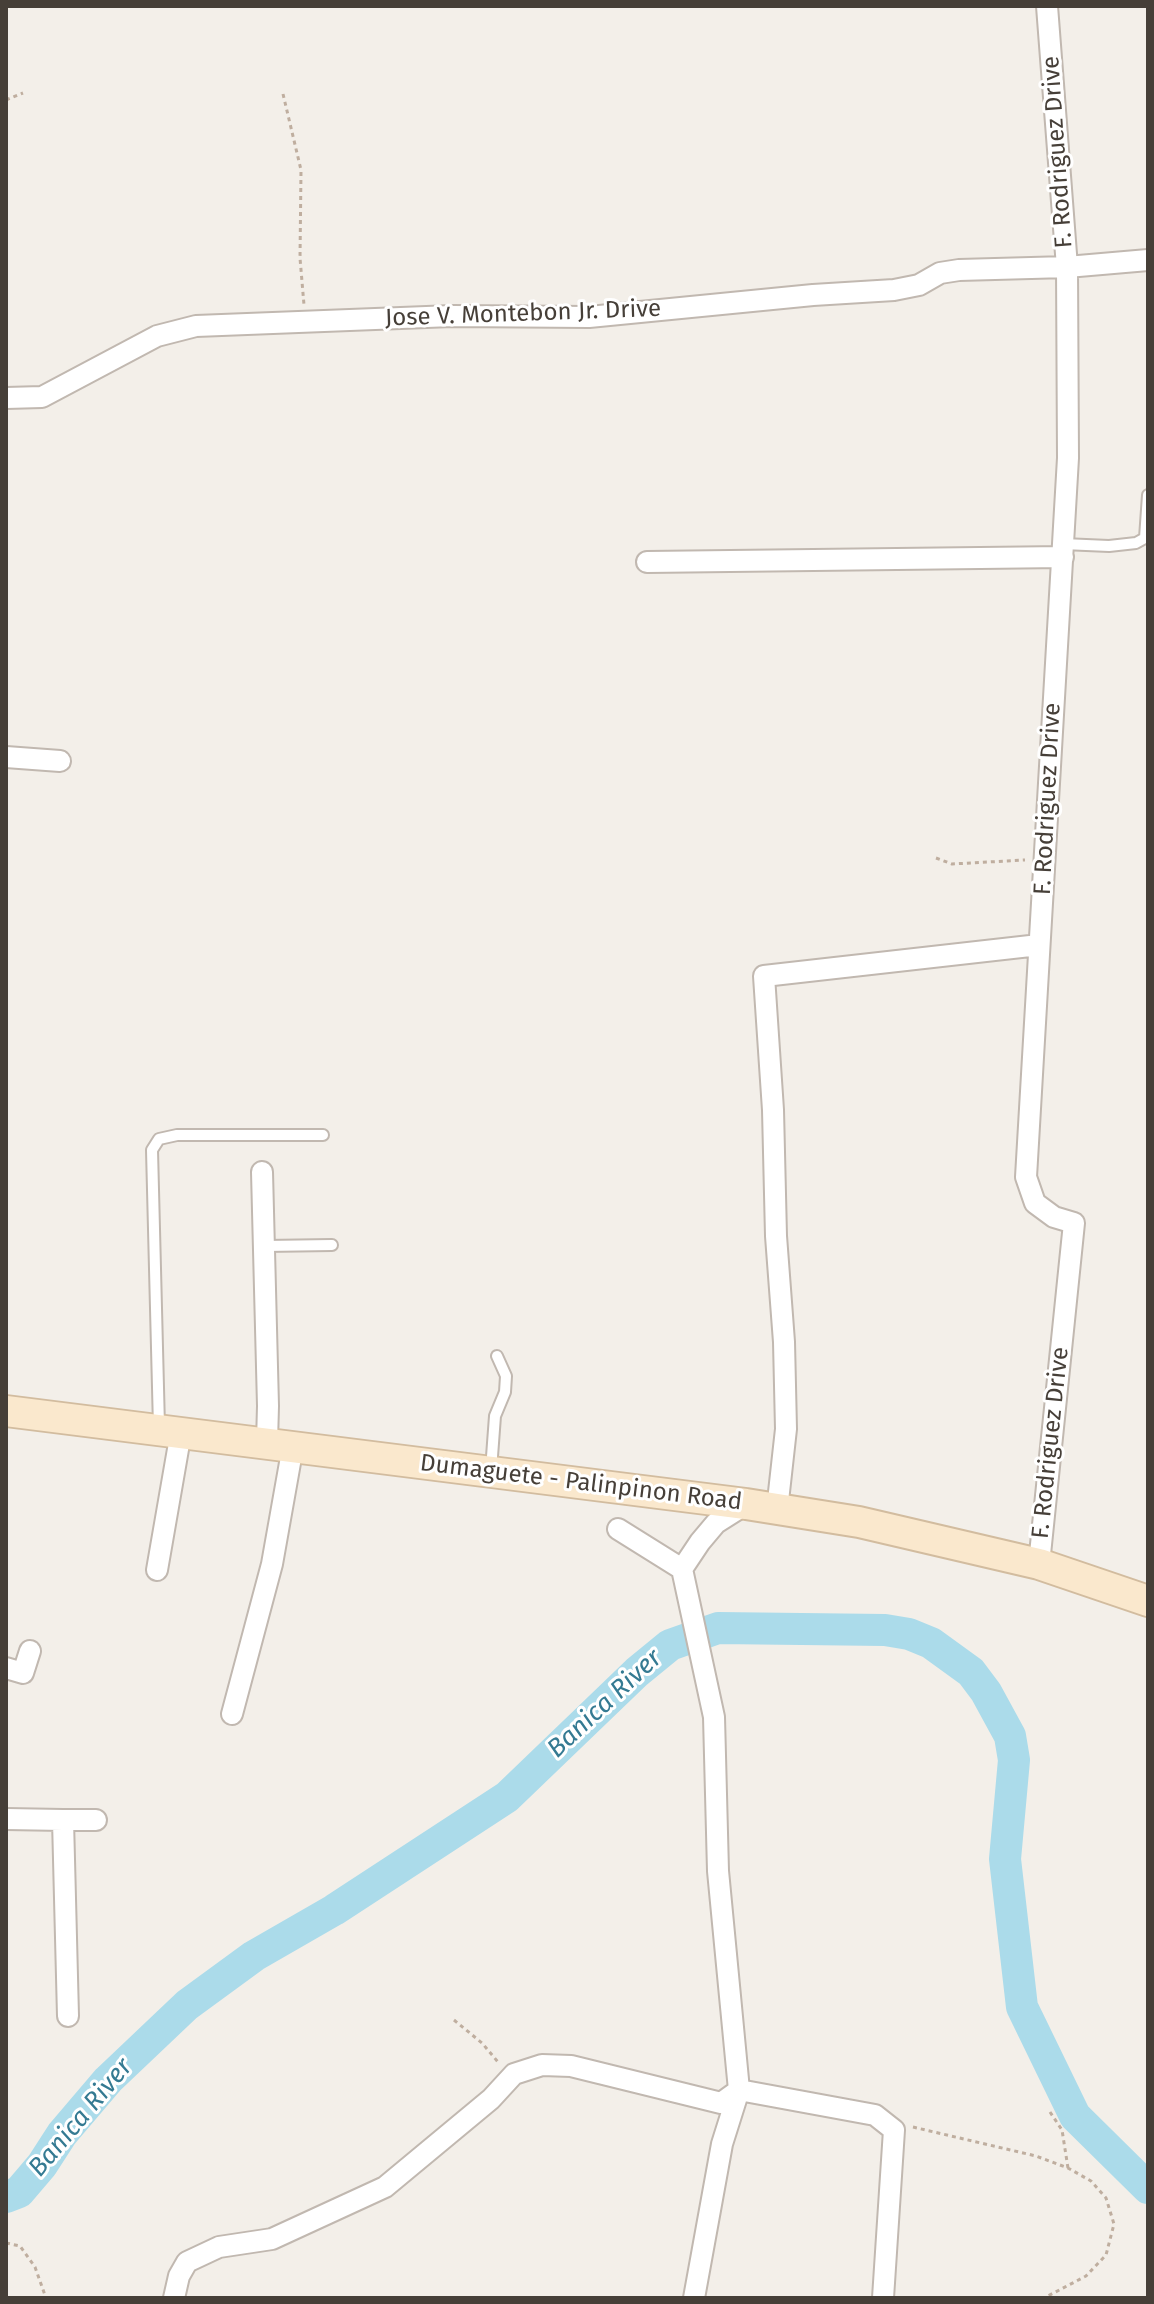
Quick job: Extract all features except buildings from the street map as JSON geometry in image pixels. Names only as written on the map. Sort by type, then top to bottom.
[{"type":"main road","name":"Dumaguete - Palinpinon Road","points":[[6,1411],[746,1504],[859,1522],[1039,1564],[1148,1601]]},
{"type":"street","name":"F. Rodriguez Drive","points":[[1039,1564],[1074,1223],[1054,1217],[1035,1203],[1026,1177],[1068,458],[1067,267],[1047,6]]},
{"type":"street","name":"Jose V. Montebon Jr. Drive","points":[[6,398],[42,397],[157,336],[196,326],[452,316],[589,317],[894,290],[919,285],[940,273],[959,270],[1067,267],[1148,260]]},
{"type":"street","points":[[647,562],[1063,550]]},
{"type":"street","points":[[6,757],[60,761]]},
{"type":"street","points":[[777,1510],[786,1429],[764,976],[1039,945]]},
{"type":"street","points":[[232,1714],[272,1564],[280,1444],[262,1172]]},
{"type":"street","points":[[157,1570],[170,1430]]},
{"type":"street","points":[[694,2298],[722,2144],[739,2090],[718,1871],[714,1717],[682,1569],[716,1523],[746,1504]]},
{"type":"street","points":[[618,1529],[682,1569]]},
{"type":"street","points":[[6,1668],[23,1673],[30,1651]]},
{"type":"street","points":[[6,1819],[96,1820]]},
{"type":"street","points":[[63,1820],[68,2016]]},
{"type":"street","points":[[174,2298],[179,2276],[187,2262],[219,2247],[272,2239],[385,2187],[491,2099],[514,2074],[542,2065],[571,2066],[721,2103],[739,2090],[875,2115],[894,2130],[883,2298]]},
{"type":"lane","points":[[1063,550],[1142,543],[1148,495]]},
{"type":"lane","points":[[170,1430],[152,1150],[159,1139],[177,1135],[323,1135]]},
{"type":"lane","points":[[265,1246],[332,1245]]},
{"type":"lane","points":[[491,1471],[495,1416],[505,1392],[506,1376],[497,1356]]},
{"type":"path","points":[[6,100],[23,93]]},
{"type":"path","points":[[283,94],[301,170],[302,300],[310,323]]},
{"type":"path","points":[[936,858],[952,864],[983,864],[1018,862],[1045,855]]},
{"type":"path","points":[[454,2020],[514,2074]]},
{"type":"path","points":[[1050,2112],[1062,2130],[1068,2168]]},
{"type":"path","points":[[894,2130],[912,2126],[1036,2156],[1091,2181],[1106,2198],[1114,2224],[1106,2255],[1086,2276],[1044,2298]]},
{"type":"path","points":[[6,2243],[20,2246],[41,2280],[46,2298]]},
{"type":"waterway","name":"Banica River","points":[[6,2197],[19,2192],[62,2134],[108,2080],[187,2005],[254,1956],[334,1910],[507,1797],[637,1672],[670,1645],[718,1628],[885,1630],[909,1634],[931,1643],[971,1672],[986,1692],[1010,1736],[1014,1760],[1005,1859],[1022,2007],[1075,2116],[1148,2188]]}]
